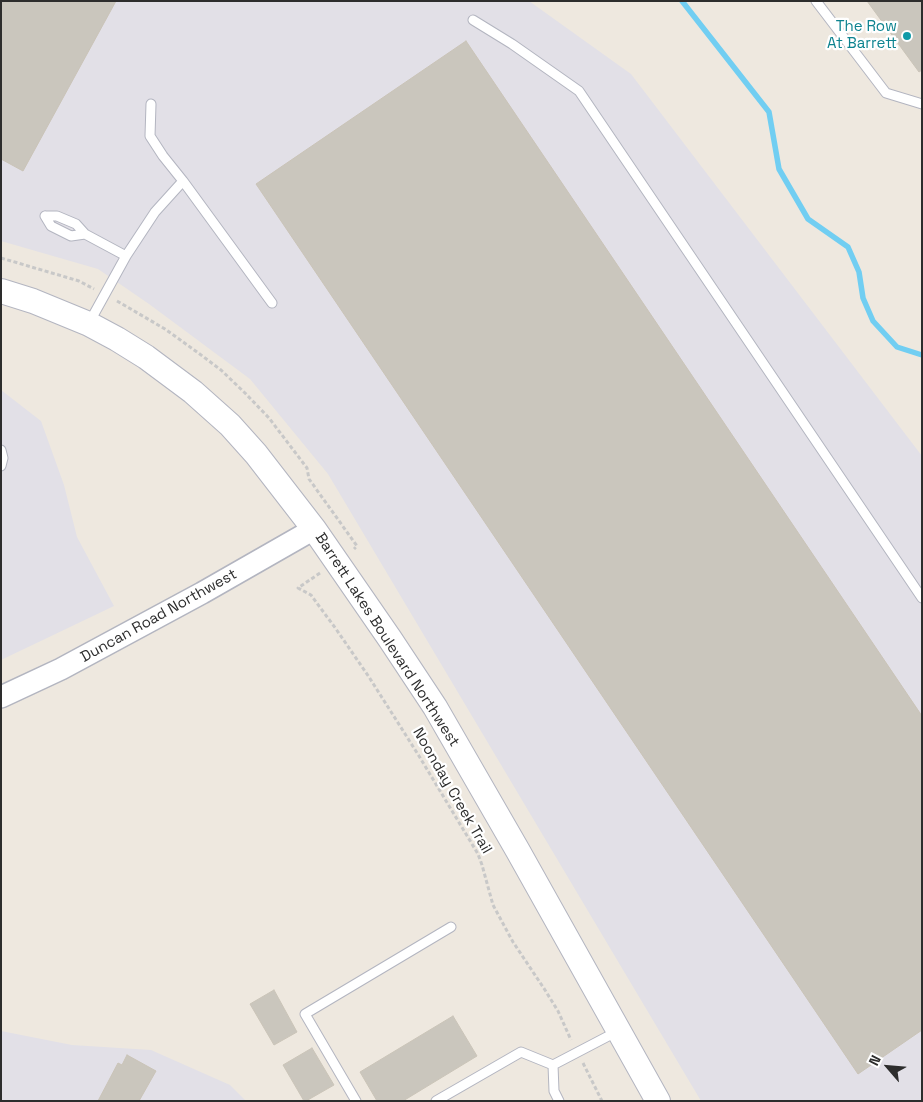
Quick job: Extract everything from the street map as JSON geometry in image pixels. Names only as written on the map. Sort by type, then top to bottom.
[{"type":"main road","name":"Barrett Lakes Boulevard Northwest","points":[[1,292],[33,301],[89,324],[146,357],[230,425],[256,454],[314,529],[390,639],[434,708],[518,851],[658,1101]]},
{"type":"street","name":"Duncan Road Northwest","points":[[1,697],[61,669],[194,598],[314,529]]},
{"type":"lane","points":[[816,1],[886,93],[922,104]]},
{"type":"lane","points":[[472,20],[512,44],[579,91],[922,598]]},
{"type":"lane","points":[[151,104],[150,136],[272,303]]},
{"type":"lane","points":[[89,324],[126,256],[155,212],[183,181]]},
{"type":"lane","points":[[85,234],[126,256]]},
{"type":"lane","points":[[1,450],[3,458],[1,466]]},
{"type":"lane","points":[[356,1101],[305,1014],[451,927]]},
{"type":"lane","points":[[553,1065],[619,1031]]},
{"type":"lane","points":[[436,1101],[522,1052],[553,1065]]},
{"type":"lane","points":[[553,1065],[554,1091],[559,1101]]},
{"type":"path","points":[[1,258],[79,281]]},
{"type":"path","points":[[138,312],[221,370],[269,418],[307,468],[309,479],[357,546]]},
{"type":"path","name":"Noonday Creek Trail","points":[[298,588],[310,595],[369,677],[478,854],[490,898],[497,913],[513,942],[558,1012],[602,1101]]},
{"type":"shaded area","points":[[1,1],[529,1],[631,74],[922,456],[922,1101],[701,1101],[328,474],[250,379],[149,304],[98,269],[1,241]]},
{"type":"shaded area","points":[[1,390],[41,421],[64,485],[77,537],[114,606],[1,660]]},
{"type":"shaded area","points":[[1,1031],[72,1045],[151,1050],[230,1085],[246,1101],[1,1101]]},
{"type":"building","points":[[1,1],[116,1],[23,171],[1,159]]},
{"type":"building","name":"The Row At Barrett","points":[[867,1],[922,1],[922,70],[919,72]]},
{"type":"building","points":[[466,41],[922,716],[922,1030],[858,1074],[256,184]]},
{"type":"building","points":[[274,990],[297,1032],[274,1045],[250,1004]]},
{"type":"building","points":[[453,1016],[477,1056],[403,1101],[377,1101],[360,1072]]},
{"type":"building","points":[[312,1048],[334,1085],[304,1101],[283,1065]]},
{"type":"building","points":[[127,1055],[156,1071],[139,1101],[98,1101],[118,1063],[122,1065]]},
{"type":"waterway","points":[[682,1],[769,112],[779,169],[808,219],[848,247],[859,272],[863,298],[873,321],[897,347],[922,355]]},
{"type":"place","name":"The Row At Barrett","points":[[907,36]]}]
